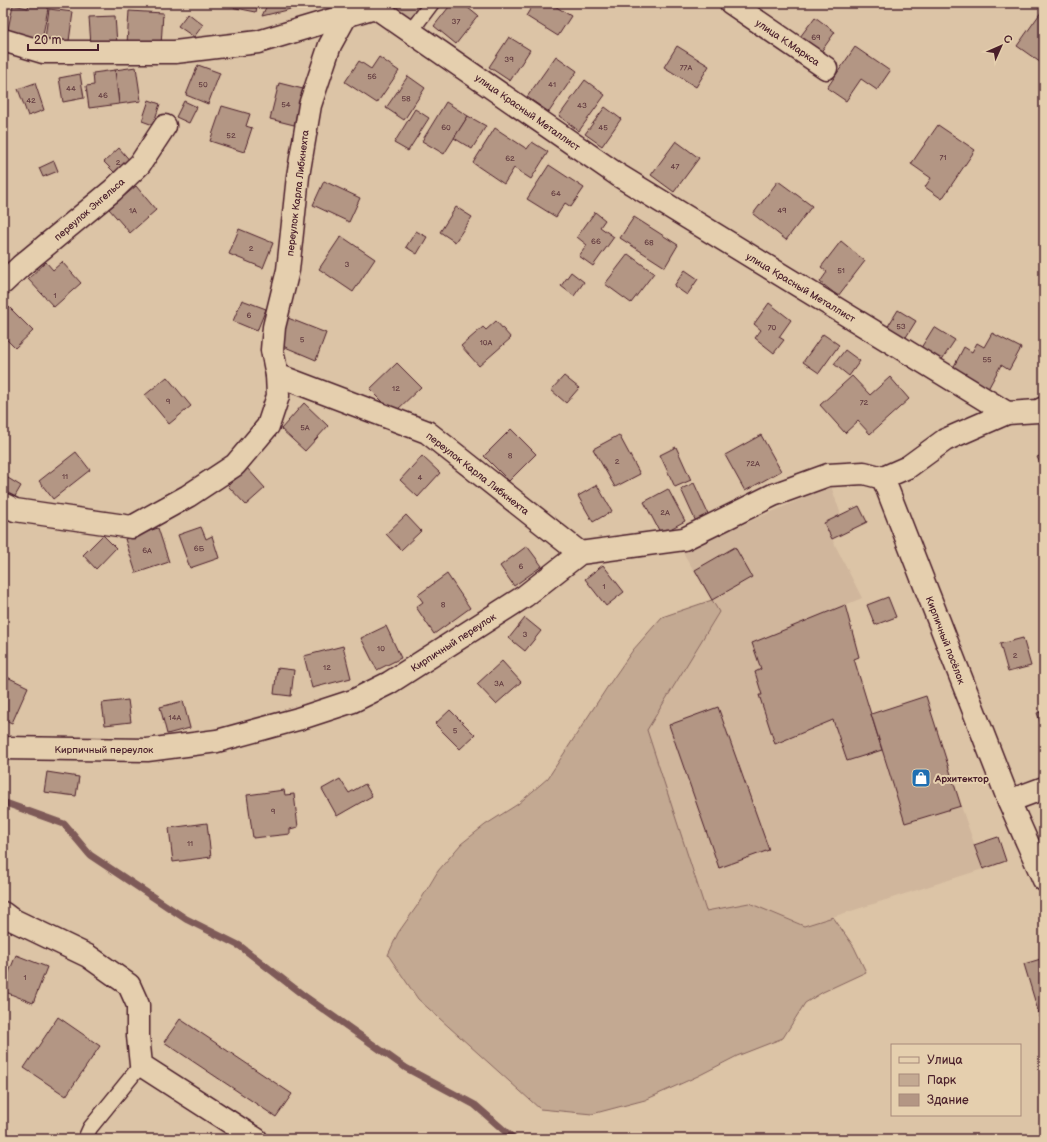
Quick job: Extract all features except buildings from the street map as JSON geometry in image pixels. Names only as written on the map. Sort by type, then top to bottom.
[{"type":"street","name":"улица К.Маркса","points":[[730,3],[826,68]]},
{"type":"street","name":"улица Красный Металлист","points":[[3,40],[43,52],[175,52],[258,42],[346,16],[373,4],[411,32],[618,175],[1007,413]]},
{"type":"street","name":"переулок Карла Либкнехта","points":[[3,504],[15,510],[132,527],[188,496],[235,465],[268,426],[278,396],[277,375],[272,350],[274,327],[288,270],[298,176],[310,105],[330,45],[346,16]]},
{"type":"street","name":"переулок Энгельса","points":[[3,283],[21,266],[113,190],[140,164],[165,126]]},
{"type":"street","name":"переулок Карла Либкнехта","points":[[277,375],[427,432],[580,553]]},
{"type":"street","points":[[580,553],[684,539],[773,495],[828,475],[864,473],[883,478],[908,467],[945,440],[1007,413],[1038,411],[1044,408]]},
{"type":"street","name":"Кирпичный посёлок","points":[[883,478],[1009,801],[1044,880]]},
{"type":"street","name":"Кирпичный переулок","points":[[3,748],[147,750],[217,741],[298,719],[353,701],[389,683],[453,643],[525,596],[580,553]]},
{"type":"street","points":[[1009,801],[1044,788]]},
{"type":"street","points":[[3,913],[11,919],[88,956],[129,984],[138,1005],[138,1036],[141,1065],[256,1139]]},
{"type":"lane","points":[[411,32],[432,3]]},
{"type":"lane","points":[[84,1139],[90,1128],[141,1065]]},
{"type":"shaded area","points":[[831,486],[841,515],[832,539],[862,598],[845,605],[859,657],[854,659],[905,823],[961,806],[983,869],[804,926],[749,903],[706,911],[646,730],[719,612],[682,551]]},
{"type":"green space","points":[[393,3],[421,3],[410,18],[392,5]]},
{"type":"green space","points":[[712,600],[719,612],[647,730],[706,911],[749,903],[804,926],[833,917],[854,947],[866,972],[823,992],[805,1003],[783,1038],[737,1056],[698,1076],[645,1100],[592,1114],[540,1109],[418,999],[388,955],[398,933],[417,906],[438,871],[461,844],[485,825],[518,804],[548,778],[633,650],[662,617]]},
{"type":"waterway","points":[[3,802],[64,824],[90,855],[186,919],[240,946],[303,995],[406,1068],[475,1105],[514,1139]]},
{"type":"place","name":"Архитектор","points":[[921,778]]}]
